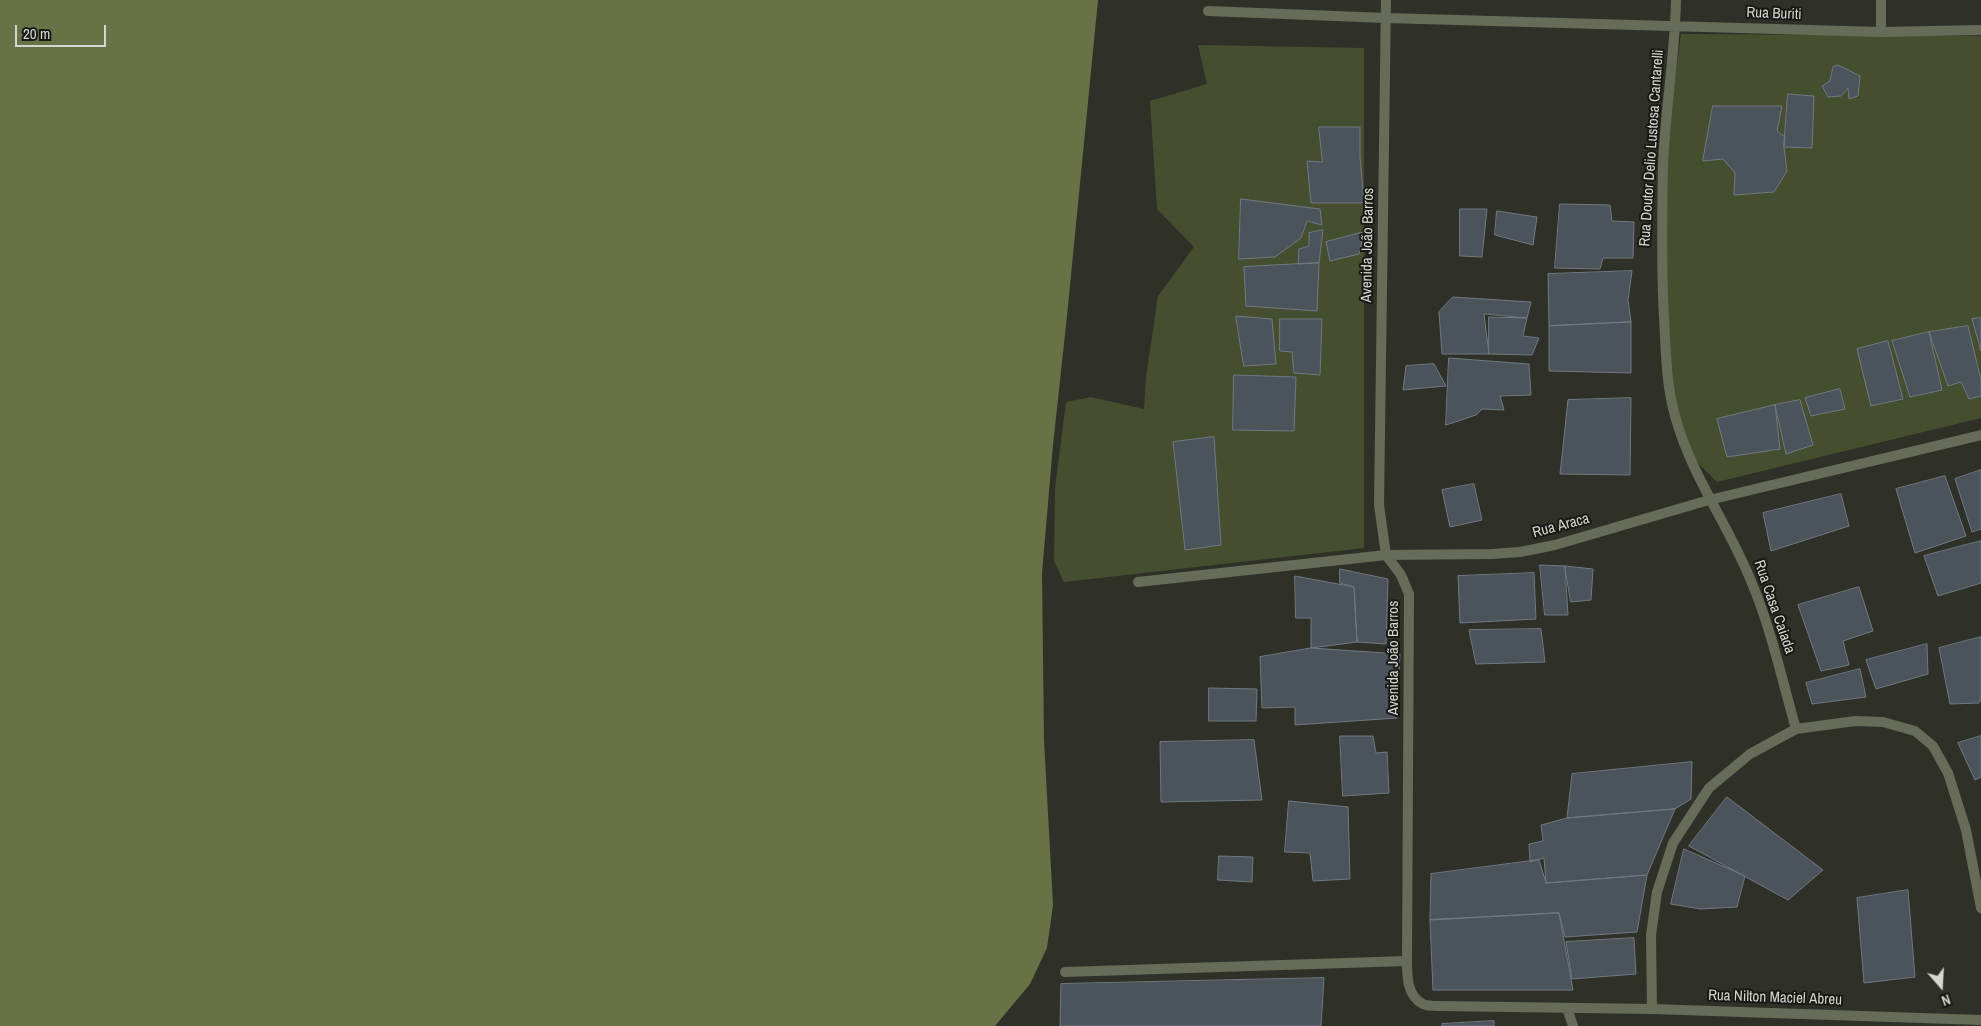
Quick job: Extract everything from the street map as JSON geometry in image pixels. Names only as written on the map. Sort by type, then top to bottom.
[{"type":"street","name":"Avenida João Barros","points":[[1386,0],[1379,505],[1386,555],[1401,574],[1409,594],[1408,981],[1413,995],[1423,1004],[1439,1006],[1567,1008]]},
{"type":"street","name":"Rua Doutor Delio Lustosa Cantarelli","points":[[1676,0],[1663,166],[1661,257],[1668,378],[1675,416],[1709,500]]},
{"type":"street","points":[[1881,0],[1881,32]]},
{"type":"street","name":"Rua Buriti","points":[[1208,11],[1881,32],[1981,30]]},
{"type":"street","name":"Rua Araca","points":[[1138,582],[1386,555],[1520,552],[1555,544],[1709,500],[1981,435]]},
{"type":"street","name":"Rua Casa Caiada","points":[[1709,500],[1736,547],[1751,580],[1765,620],[1796,729]]},
{"type":"street","points":[[1652,1009],[1651,935],[1658,892],[1674,843],[1709,788],[1750,754],[1796,729],[1855,721],[1883,722],[1915,731],[1933,746],[1948,773],[1966,830],[1981,908]]},
{"type":"street","points":[[1065,972],[1407,961]]},
{"type":"street","points":[[1567,1008],[1573,1026]]},
{"type":"street","name":"Rua Nilton Maciel Abreu","points":[[1567,1008],[1981,1020]]},
{"type":"shaded area","points":[[0,0],[1098,0],[1053,445],[1042,573],[1044,740],[1053,905],[1047,948],[1030,984],[995,1026],[0,1026]]},
{"type":"shaded area","points":[[1681,34],[1981,36],[1981,418],[1717,482],[1688,453],[1668,378],[1663,172]]},
{"type":"shaded area","points":[[1198,45],[1364,48],[1364,548],[1064,582],[1054,561],[1055,488],[1066,402],[1091,397],[1144,409],[1146,377],[1158,296],[1194,247],[1157,209],[1150,101],[1207,84]]},
{"type":"building","points":[[1838,65],[1860,76],[1858,96],[1849,99],[1848,88],[1841,96],[1828,97],[1822,86],[1830,81],[1833,67]]},
{"type":"building","points":[[1788,94],[1814,96],[1812,148],[1784,147]]},
{"type":"building","points":[[1713,106],[1782,106],[1777,131],[1785,137],[1784,147],[1787,171],[1774,192],[1734,195],[1735,173],[1723,159],[1703,161]]},
{"type":"building","points":[[1319,127],[1360,127],[1360,157],[1364,203],[1311,203],[1307,161],[1322,162]]},
{"type":"building","points":[[1241,199],[1320,209],[1322,225],[1307,221],[1301,238],[1275,257],[1239,259]]},
{"type":"building","points":[[1560,204],[1610,205],[1612,221],[1634,222],[1633,258],[1603,258],[1600,269],[1555,268]]},
{"type":"building","points":[[1460,209],[1487,209],[1482,257],[1460,256]]},
{"type":"building","points":[[1497,211],[1537,217],[1533,245],[1495,235]]},
{"type":"building","points":[[1323,230],[1319,263],[1298,264],[1299,249],[1309,246],[1309,233]]},
{"type":"building","points":[[1364,232],[1359,254],[1330,261],[1326,242]]},
{"type":"building","points":[[1319,263],[1317,311],[1246,306],[1244,267]]},
{"type":"building","points":[[1632,271],[1628,300],[1631,322],[1549,326],[1548,274]]},
{"type":"building","points":[[1453,297],[1531,302],[1527,318],[1484,314],[1489,354],[1442,354],[1439,312]]},
{"type":"building","points":[[1236,316],[1272,319],[1276,364],[1244,366]]},
{"type":"building","points":[[1489,317],[1527,318],[1523,336],[1539,338],[1532,355],[1489,354]]},
{"type":"building","points":[[1981,318],[1981,351],[1972,319]]},
{"type":"building","points":[[1280,319],[1322,319],[1320,375],[1294,373],[1292,352],[1280,351]]},
{"type":"building","points":[[1631,322],[1631,373],[1549,371],[1549,326]]},
{"type":"building","points":[[1968,326],[1981,380],[1981,396],[1969,399],[1961,382],[1948,386],[1929,332]]},
{"type":"building","points":[[1929,332],[1942,390],[1910,397],[1892,341]]},
{"type":"building","points":[[1888,341],[1903,399],[1871,406],[1857,349]]},
{"type":"building","points":[[1449,358],[1529,364],[1531,395],[1500,396],[1504,410],[1482,409],[1476,415],[1446,425]]},
{"type":"building","points":[[1434,364],[1446,386],[1403,390],[1406,366]]},
{"type":"building","points":[[1234,375],[1296,377],[1294,431],[1233,430]]},
{"type":"building","points":[[1840,389],[1845,409],[1811,416],[1805,398]]},
{"type":"building","points":[[1631,398],[1630,475],[1560,474],[1568,400]]},
{"type":"building","points":[[1800,400],[1813,445],[1786,454],[1775,405]]},
{"type":"building","points":[[1775,405],[1780,449],[1727,457],[1717,419]]},
{"type":"building","points":[[1214,437],[1221,545],[1185,550],[1173,442]]},
{"type":"building","points":[[1981,470],[1981,529],[1972,532],[1955,479]]},
{"type":"building","points":[[1945,476],[1966,536],[1915,553],[1896,489]]},
{"type":"building","points":[[1474,484],[1482,520],[1450,527],[1442,490]]},
{"type":"building","points":[[1841,494],[1849,526],[1771,551],[1763,513]]},
{"type":"building","points":[[1981,541],[1981,583],[1938,596],[1924,556]]},
{"type":"building","points":[[1540,565],[1565,566],[1568,615],[1545,615]]},
{"type":"building","points":[[1565,566],[1593,569],[1591,600],[1571,602]]},
{"type":"building","points":[[1340,569],[1388,579],[1386,644],[1357,642],[1354,587],[1340,583]]},
{"type":"building","points":[[1534,573],[1536,619],[1460,623],[1458,576]]},
{"type":"building","points":[[1295,576],[1354,587],[1357,642],[1311,648],[1311,618],[1296,618]]},
{"type":"building","points":[[1859,587],[1873,631],[1843,641],[1849,665],[1821,671],[1798,605]]},
{"type":"building","points":[[1541,629],[1545,662],[1476,664],[1469,630]]},
{"type":"building","points":[[1981,637],[1981,700],[1979,703],[1950,704],[1939,648]]},
{"type":"building","points":[[1927,644],[1928,674],[1876,689],[1866,660]]},
{"type":"building","points":[[1311,648],[1400,654],[1397,718],[1295,725],[1295,707],[1262,708],[1260,657]]},
{"type":"building","points":[[1860,669],[1866,697],[1812,704],[1806,683]]},
{"type":"building","points":[[1209,688],[1257,689],[1256,721],[1209,721]]},
{"type":"building","points":[[1340,736],[1373,736],[1376,753],[1387,752],[1389,793],[1343,796]]},
{"type":"building","points":[[1981,736],[1981,777],[1975,780],[1958,743]]},
{"type":"building","points":[[1254,740],[1262,800],[1161,802],[1160,742]]},
{"type":"building","points":[[1692,762],[1691,799],[1675,809],[1567,818],[1572,774]]},
{"type":"building","points":[[1727,797],[1823,870],[1788,900],[1689,846]]},
{"type":"building","points":[[1289,801],[1348,807],[1350,879],[1313,881],[1310,853],[1285,852]]},
{"type":"building","points":[[1675,809],[1647,875],[1546,883],[1544,858],[1530,862],[1529,844],[1543,841],[1541,825],[1567,818]]},
{"type":"building","points":[[1684,849],[1745,876],[1737,907],[1700,909],[1671,904]]},
{"type":"building","points":[[1219,856],[1253,857],[1252,882],[1218,880]]},
{"type":"building","points":[[1539,860],[1546,883],[1647,875],[1637,932],[1565,937],[1559,913],[1430,920],[1431,874]]},
{"type":"building","points":[[1908,890],[1915,977],[1864,983],[1857,898]]},
{"type":"building","points":[[1559,913],[1573,990],[1433,990],[1430,920]]},
{"type":"building","points":[[1634,938],[1636,974],[1572,979],[1566,942]]},
{"type":"building","points":[[1324,978],[1321,1026],[1060,1026],[1061,984]]},
{"type":"building","points":[[1494,1021],[1494,1026],[1442,1026],[1442,1024]]}]
